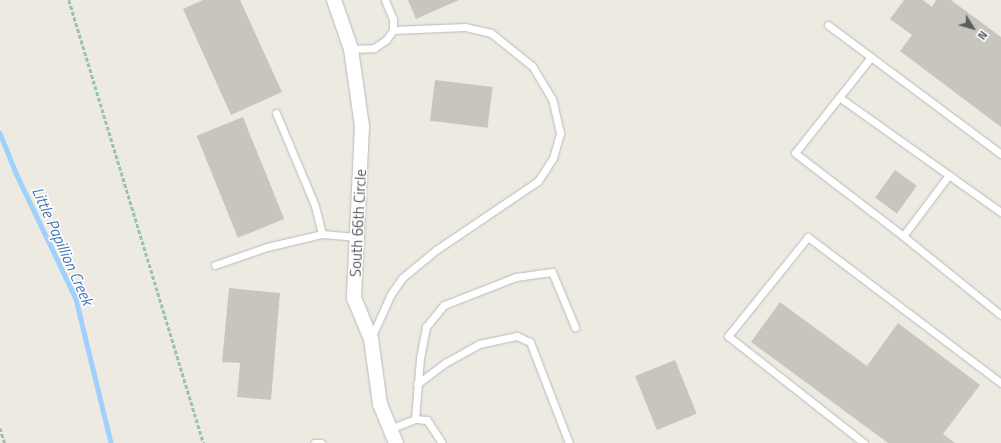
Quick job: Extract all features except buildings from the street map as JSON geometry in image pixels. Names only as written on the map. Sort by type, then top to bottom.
[{"type":"street","name":"South 66th Circle","points":[[334,0],[351,49],[362,126],[354,298],[371,339],[380,404],[396,443]]},
{"type":"lane","points":[[351,49],[374,48],[386,40],[393,30],[393,19],[385,0]]},
{"type":"lane","points":[[828,25],[1001,154]]},
{"type":"lane","points":[[371,339],[391,294],[402,278],[436,250],[538,181],[553,158],[560,133],[552,99],[532,66],[491,33],[465,27],[393,30]]},
{"type":"lane","points":[[871,57],[795,153],[903,236],[1001,315]]},
{"type":"lane","points":[[839,97],[1001,212]]},
{"type":"lane","points":[[276,113],[315,206],[322,234]]},
{"type":"lane","points":[[903,236],[949,175]]},
{"type":"lane","points":[[215,265],[267,247],[322,234],[358,237]]},
{"type":"lane","points":[[864,443],[728,336],[808,237],[1001,383]]},
{"type":"lane","points":[[415,419],[417,384],[426,328],[444,305],[516,277],[552,272],[575,327]]},
{"type":"lane","points":[[417,384],[445,363],[480,344],[517,336],[530,342],[570,443]]},
{"type":"lane","points":[[390,430],[415,419],[427,420],[442,443]]},
{"type":"path","points":[[69,0],[204,443]]},
{"type":"path","points":[[0,428],[5,443]]},
{"type":"waterway","name":"Little Papillion Creek","points":[[0,133],[16,173],[76,299],[111,443]]}]
